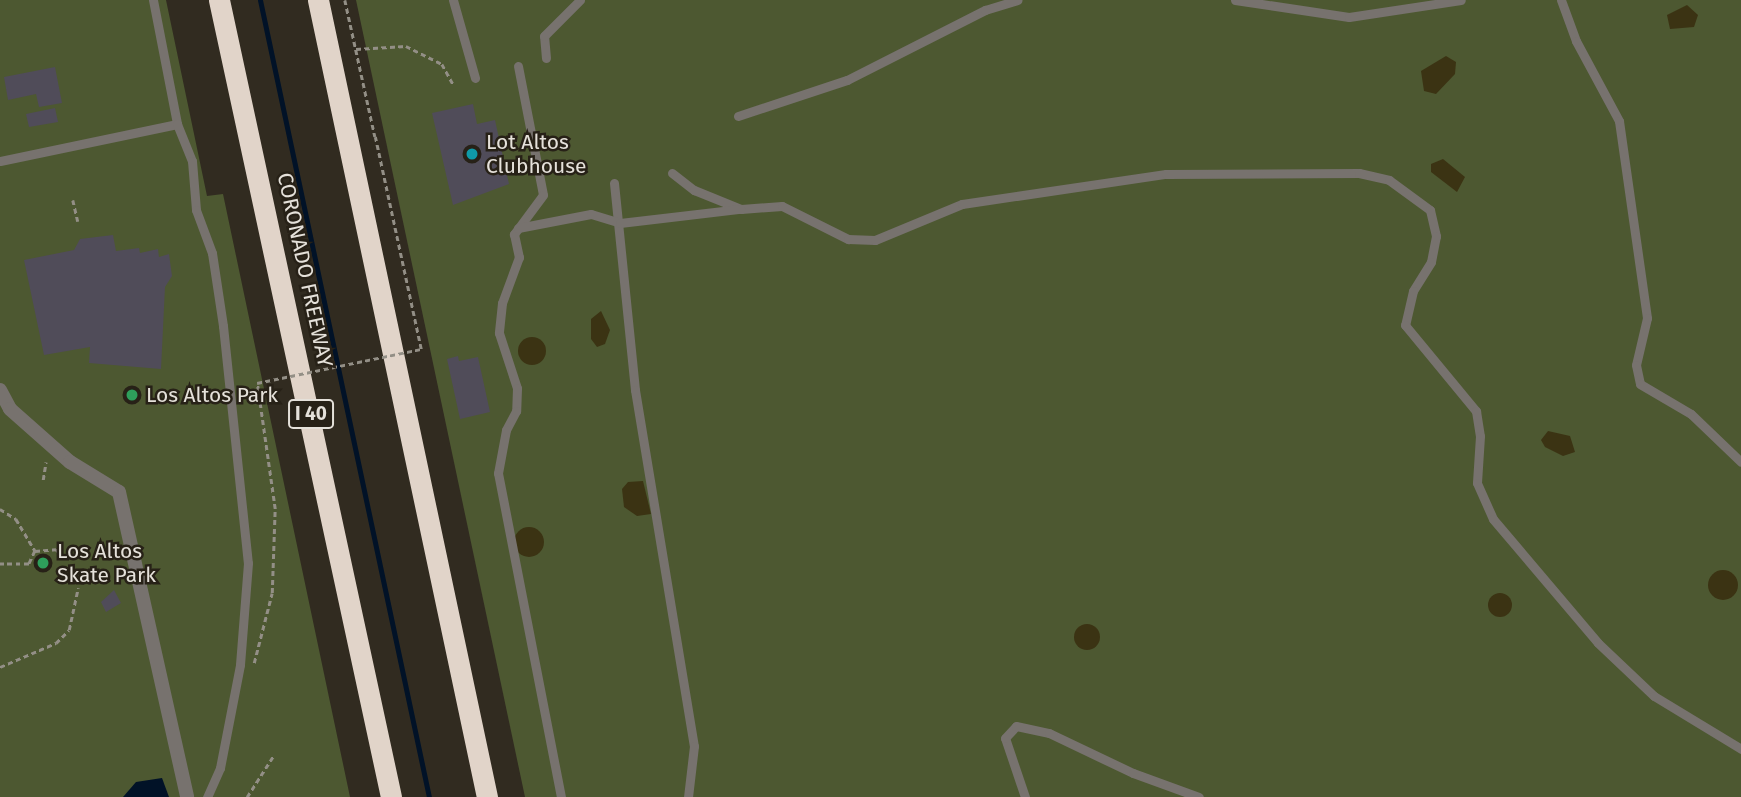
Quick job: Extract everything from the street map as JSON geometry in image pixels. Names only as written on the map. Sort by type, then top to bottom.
[{"type":"highway","name":"CORONADO FREEWAY","points":[[217,0],[278,254],[391,797]]},
{"type":"highway","points":[[319,0],[487,797]]},
{"type":"street","points":[[0,390],[10,409],[70,462],[119,492],[187,797]]},
{"type":"lane","points":[[153,0],[177,124],[192,161],[196,210],[212,253],[238,448],[248,563],[240,665],[220,768],[207,797]]},
{"type":"lane","points":[[453,0],[475,78]]},
{"type":"lane","points":[[546,58],[544,36],[580,0]]},
{"type":"lane","points":[[738,116],[858,75],[985,10],[1017,0]]},
{"type":"lane","points":[[1235,0],[1349,17],[1461,0]]},
{"type":"lane","points":[[1561,0],[1576,41],[1619,121],[1647,318],[1636,365],[1640,384],[1691,414],[1741,462]]},
{"type":"lane","points":[[518,66],[543,195],[514,234],[519,257],[502,303],[499,333],[517,388],[516,411],[506,430],[498,473],[561,797]]},
{"type":"lane","points":[[0,161],[177,124]]},
{"type":"lane","points":[[672,173],[694,190],[741,209]]},
{"type":"lane","points":[[518,228],[590,214],[620,223],[782,206],[848,239],[875,240],[962,204],[1166,174],[1359,173],[1390,180],[1430,210],[1436,236],[1431,262],[1413,291],[1405,325],[1476,411],[1477,482],[1493,519],[1598,643],[1654,696],[1741,749]]},
{"type":"lane","points":[[614,183],[635,390],[694,746],[688,797]]},
{"type":"lane","points":[[1025,797],[1005,738],[1016,726],[1049,733],[1133,774],[1199,797]]},
{"type":"path","points":[[240,665],[253,667],[272,593],[275,509],[257,383],[421,349],[345,0]]},
{"type":"path","points":[[356,49],[406,46],[442,64],[453,84]]},
{"type":"path","points":[[73,200],[78,220]]},
{"type":"path","points":[[0,509],[16,519],[35,551]]},
{"type":"path","points":[[35,551],[57,549],[65,559]]},
{"type":"path","points":[[0,564],[29,564],[35,551]]},
{"type":"path","points":[[0,667],[56,643],[69,630],[78,588]]},
{"type":"path","points":[[247,797],[274,755]]},
{"type":"green space","name":"Los Altos Park","points":[[0,0],[166,0],[207,196],[223,194],[350,797],[0,797]]},
{"type":"green space","points":[[356,0],[1741,0],[1741,797],[525,797]]},
{"type":"sand","points":[[1687,5],[1698,15],[1694,27],[1670,29],[1667,15]]},
{"type":"sand","points":[[1446,56],[1456,62],[1455,74],[1436,94],[1424,91],[1421,71]]},
{"type":"sand","points":[[1443,159],[1465,177],[1457,192],[1431,172],[1431,164]]},
{"type":"sand","points":[[601,311],[610,330],[605,344],[597,347],[591,339],[591,319]]},
{"type":"sand","points":[[532,337],[542,341],[546,351],[542,361],[532,365],[522,361],[518,351],[522,341]]},
{"type":"sand","points":[[1548,431],[1570,436],[1575,452],[1563,456],[1545,447],[1541,440]]},
{"type":"sand","points":[[643,481],[651,514],[637,516],[624,507],[622,489],[628,482]]},
{"type":"sand","points":[[529,527],[540,531],[544,542],[540,553],[529,557],[518,553],[514,542],[518,531]]},
{"type":"sand","points":[[1723,570],[1734,574],[1738,585],[1734,596],[1723,600],[1712,596],[1708,585],[1712,574]]},
{"type":"sand","points":[[1500,593],[1511,600],[1512,605],[1505,616],[1500,617],[1489,610],[1488,605],[1495,594]]},
{"type":"sand","points":[[1087,624],[1096,628],[1100,637],[1096,646],[1087,650],[1078,646],[1074,637],[1078,628]]},
{"type":"water","points":[[162,778],[169,797],[123,797],[136,782]]},
{"type":"building","points":[[55,67],[62,103],[39,107],[36,94],[8,100],[4,77]]},
{"type":"building","name":"Lot Altos Clubhouse","points":[[473,104],[477,124],[495,120],[509,184],[453,205],[432,113]]},
{"type":"building","points":[[55,108],[58,122],[29,127],[26,114]]},
{"type":"building","points":[[113,235],[116,251],[139,248],[140,253],[158,249],[159,257],[169,254],[172,276],[165,287],[161,369],[89,363],[90,347],[44,355],[24,260],[74,250],[80,239]]},
{"type":"building","points":[[458,356],[459,361],[478,357],[490,412],[460,419],[447,359]]},
{"type":"building","points":[[114,590],[121,603],[106,612],[101,602]]},
{"type":"waterway","points":[[260,0],[429,797]]},
{"type":"place","name":"Lot Altos Clubhouse","points":[[472,154]]},
{"type":"place","name":"Los Altos Park","points":[[132,395]]},
{"type":"place","name":"Los Altos Skate Park","points":[[43,563]]}]
